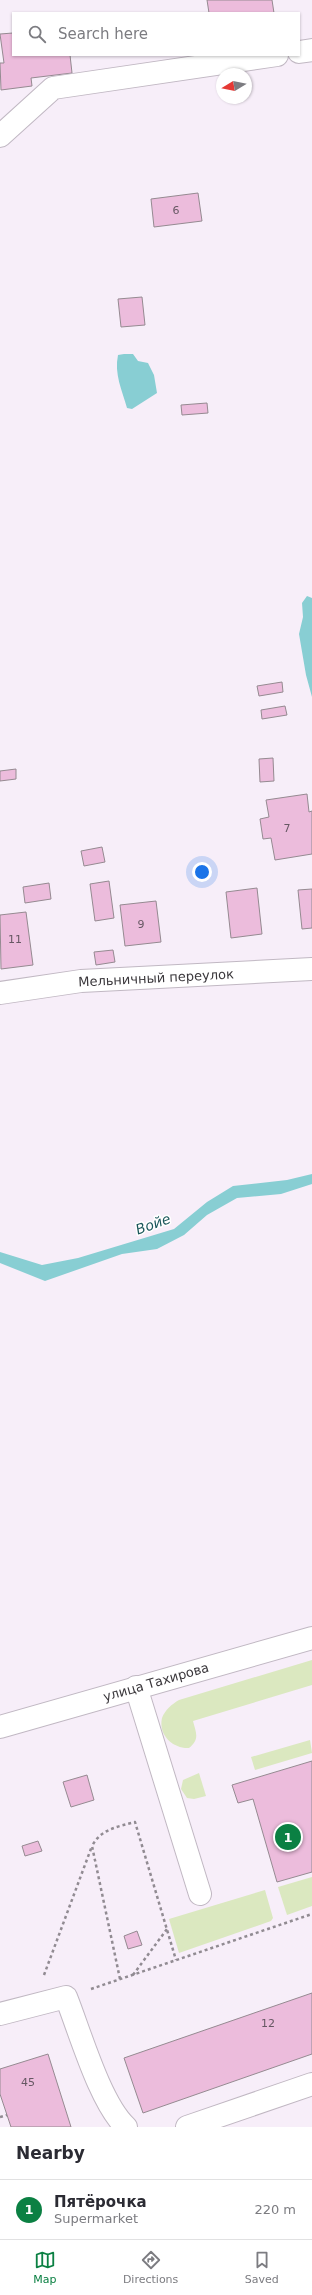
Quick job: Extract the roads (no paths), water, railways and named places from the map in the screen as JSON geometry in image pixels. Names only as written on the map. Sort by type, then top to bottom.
[{"type":"street","points":[[300,52],[312,50]]},
{"type":"street","points":[[0,136],[53,88],[270,56]]},
{"type":"street","name":"Мельничный переулок","points":[[0,993],[81,981],[312,969]]},
{"type":"street","name":"улица Тахирова","points":[[0,1727],[312,1638]]},
{"type":"street","points":[[136,1687],[200,1894]]},
{"type":"street","points":[[0,2014],[66,1997],[102,2090],[117,2119],[126,2127]]},
{"type":"street","points":[[187,2127],[312,2084]]},
{"type":"water","points":[[133,354],[138,361],[148,363],[154,375],[157,393],[132,409],[127,408],[117,369],[118,355]]},
{"type":"water","points":[[307,596],[312,598],[312,697],[306,675],[299,634],[303,617],[302,603]]},
{"type":"water","points":[[312,1174],[312,1184],[281,1194],[237,1198],[207,1215],[184,1235],[157,1249],[122,1254],[45,1281],[0,1263],[0,1252],[42,1265],[78,1258],[174,1229],[207,1202],[233,1186],[287,1180]]},
{"type":"place","name":"Пятёрочка","points":[[288,1837]]},
{"type":"water label","name":"Войе","points":[[153,1224]]}]
